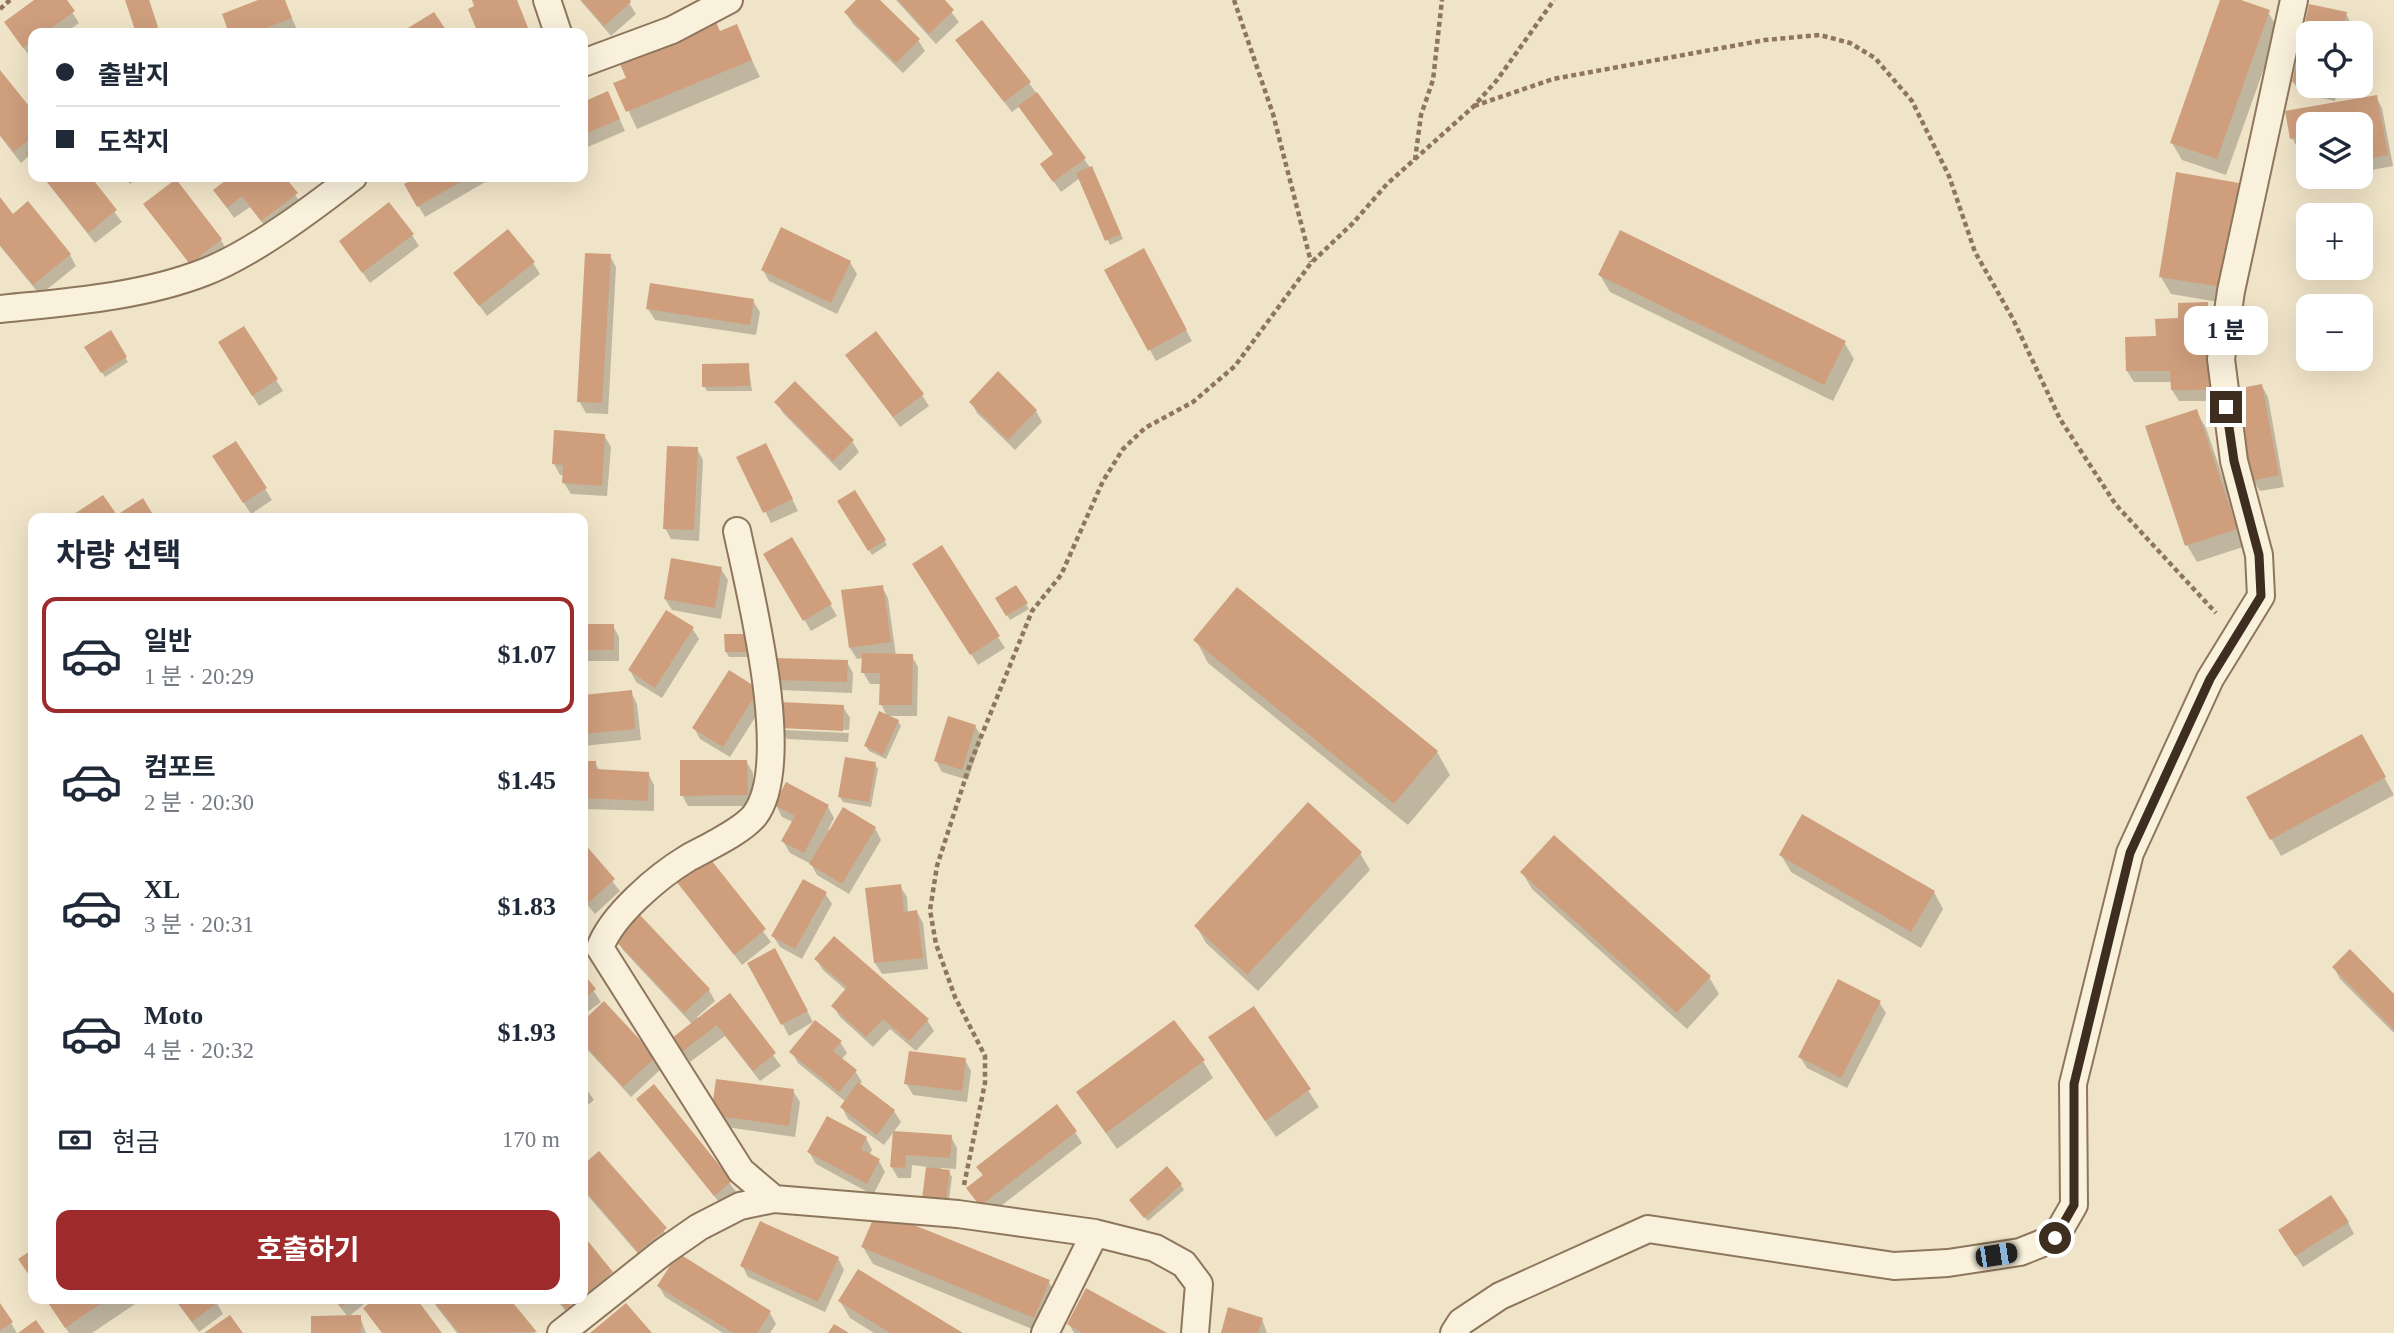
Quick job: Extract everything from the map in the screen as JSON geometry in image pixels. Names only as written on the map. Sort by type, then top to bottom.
[{"type":"street","points":[[547,0],[556,28]]},
{"type":"street","points":[[588,61],[672,30],[729,0]]},
{"type":"street","points":[[1454,1333],[1461,1322],[1500,1296],[1648,1229],[1894,1266],[1948,1263],[2020,1252],[2055,1238],[2074,1205],[2074,1084],[2130,853],[2210,679],[2261,596],[2259,555],[2234,461],[2221,359],[2231,291],[2294,0]]},
{"type":"street","points":[[0,309],[72,301],[162,286],[207,271],[310,210],[346,182]]},
{"type":"street","points":[[737,531],[758,636],[771,724],[767,782],[755,814],[660,877],[605,932],[600,948],[741,1171],[774,1199]]},
{"type":"street","points":[[561,1333],[663,1252],[699,1227],[740,1206],[774,1199],[958,1214],[1096,1233],[1155,1248],[1184,1264],[1199,1284],[1195,1333]]},
{"type":"street","points":[[1045,1333],[1096,1233]]},
{"type":"path","points":[[0,9],[10,0]]},
{"type":"path","points":[[1234,0],[1272,114],[1311,263]]},
{"type":"path","points":[[1415,160],[1421,115],[1433,80],[1442,0]]},
{"type":"path","points":[[958,1214],[985,1083],[985,1056],[955,997],[936,944],[930,910],[937,866],[971,764],[1032,611],[1061,575],[1103,481],[1123,449],[1145,428],[1193,402],[1234,366],[1311,263],[1353,223],[1387,184],[1473,107],[1522,48],[1554,0]]},
{"type":"path","points":[[1473,107],[1553,79],[1765,40],[1820,35],[1850,43],[1875,58],[1912,101],[1948,176],[1975,253],[2012,319],[2060,419],[2116,505],[2236,634]]},
{"type":"building","points":[[34,0],[67,0],[75,11],[51,28],[28,28],[28,44],[23,48],[4,22]]},
{"type":"building","points":[[125,0],[149,0],[158,27],[134,28]]},
{"type":"building","points":[[258,0],[285,0],[292,18],[266,28],[227,28],[222,14]]},
{"type":"building","points":[[472,0],[517,0],[528,28],[476,28],[468,9],[474,6]]},
{"type":"building","points":[[581,0],[630,0],[631,2],[604,26]]},
{"type":"building","points":[[856,0],[880,0],[920,39],[896,63],[844,12]]},
{"type":"building","points":[[898,0],[945,0],[954,10],[929,34]]},
{"type":"building","points":[[2220,0],[2241,0],[2270,10],[2217,159],[2170,143]]},
{"type":"building","points":[[2309,4],[2347,12],[2345,21],[2305,21]]},
{"type":"building","points":[[434,12],[445,28],[408,28]]},
{"type":"building","points":[[982,20],[1031,82],[1004,102],[955,40]]},
{"type":"building","points":[[716,22],[720,31],[737,24],[752,60],[626,112],[613,83],[626,78],[619,62]]},
{"type":"building","points":[[2296,64],[2296,83],[2292,82]]},
{"type":"building","points":[[0,70],[28,105],[28,141],[14,152],[0,135]]},
{"type":"building","points":[[608,91],[620,119],[588,133],[588,100]]},
{"type":"building","points":[[1037,92],[1086,158],[1053,182],[1040,164],[1053,154],[1018,106]]},
{"type":"building","points":[[2377,95],[2388,155],[2373,158],[2373,112],[2296,112],[2296,138],[2290,139],[2285,111],[2373,98]]},
{"type":"building","points":[[1092,166],[1121,234],[1105,241],[1076,173]]},
{"type":"building","points":[[2176,172],[2239,183],[2221,287],[2159,277]]},
{"type":"building","points":[[47,182],[95,182],[117,210],[88,233]]},
{"type":"building","points":[[172,182],[178,182],[222,239],[190,264],[143,204]]},
{"type":"building","points":[[223,182],[289,182],[298,193],[261,221],[242,196],[227,208],[213,190]]},
{"type":"building","points":[[408,182],[460,182],[417,207],[404,184]]},
{"type":"building","points":[[0,197],[13,214],[28,201],[71,254],[33,285],[0,245]]},
{"type":"building","points":[[389,202],[414,234],[362,273],[339,241]]},
{"type":"building","points":[[781,227],[851,261],[831,303],[761,270]]},
{"type":"building","points":[[508,229],[535,262],[479,306],[453,273]]},
{"type":"building","points":[[1620,230],[1846,341],[1824,385],[1598,275]]},
{"type":"building","points":[[1144,248],[1187,330],[1148,351],[1104,270]]},
{"type":"building","points":[[585,253],[611,254],[602,403],[577,402]]},
{"type":"building","points":[[650,283],[754,299],[750,325],[646,309]]},
{"type":"building","points":[[2208,302],[2209,390],[2171,390],[2170,371],[2126,371],[2125,337],[2156,336],[2155,319],[2178,318],[2178,303]]},
{"type":"building","points":[[244,326],[278,379],[252,396],[218,342]]},
{"type":"building","points":[[111,330],[127,357],[101,373],[84,347]]},
{"type":"building","points":[[876,331],[924,394],[893,417],[845,355]]},
{"type":"building","points":[[749,363],[750,386],[702,387],[702,364]]},
{"type":"building","points":[[998,371],[1037,410],[1008,440],[969,402]]},
{"type":"building","points":[[795,381],[854,440],[833,461],[774,402]]},
{"type":"building","points":[[2262,384],[2279,475],[2251,481],[2235,389]]},
{"type":"building","points":[[2197,409],[2237,529],[2185,546],[2145,426]]},
{"type":"building","points":[[554,430],[605,434],[602,486],[562,483],[563,465],[552,464]]},
{"type":"building","points":[[236,441],[267,488],[243,503],[212,456]]},
{"type":"building","points":[[766,443],[793,499],[763,513],[736,457]]},
{"type":"building","points":[[667,446],[698,447],[694,530],[663,529]]},
{"type":"building","points":[[855,490],[886,540],[868,551],[837,501]]},
{"type":"building","points":[[103,495],[116,513],[76,513]]},
{"type":"building","points":[[143,498],[152,513],[120,513]]},
{"type":"building","points":[[792,537],[832,604],[803,621],[763,554]]},
{"type":"building","points":[[942,545],[1000,636],[970,655],[912,564]]},
{"type":"building","points":[[671,558],[722,567],[715,608],[664,599]]},
{"type":"building","points":[[883,585],[891,642],[849,648],[841,590]]},
{"type":"building","points":[[1016,585],[1028,603],[1006,616],[995,598]]},
{"type":"building","points":[[1237,587],[1438,751],[1394,804],[1193,640]]},
{"type":"building","points":[[666,610],[694,627],[655,688],[628,670]]},
{"type":"building","points":[[588,624],[614,624],[614,650],[588,650]]},
{"type":"building","points":[[724,634],[749,634],[749,652],[725,652]]},
{"type":"building","points":[[862,653],[913,654],[912,705],[879,705],[880,673],[861,673]]},
{"type":"building","points":[[774,658],[848,660],[847,682],[774,680]]},
{"type":"building","points":[[729,670],[759,689],[723,747],[692,728]]},
{"type":"building","points":[[632,690],[635,729],[588,734],[588,694]]},
{"type":"building","points":[[780,702],[844,705],[843,731],[779,728]]},
{"type":"building","points":[[879,711],[899,720],[883,755],[864,746]]},
{"type":"building","points":[[948,716],[976,725],[962,770],[934,761]]},
{"type":"building","points":[[2362,734],[2386,777],[2270,840],[2246,797]]},
{"type":"building","points":[[845,757],[876,762],[869,802],[838,797]]},
{"type":"building","points":[[680,760],[747,760],[748,795],[680,796]]},
{"type":"building","points":[[588,761],[596,761],[596,769],[649,772],[648,801],[588,798]]},
{"type":"building","points":[[786,782],[829,805],[804,853],[781,841],[795,816],[774,805]]},
{"type":"building","points":[[1308,802],[1362,852],[1247,975],[1194,926]]},
{"type":"building","points":[[843,807],[876,827],[842,884],[809,864]]},
{"type":"building","points":[[1802,814],[1935,891],[1911,932],[1779,855]]},
{"type":"building","points":[[1554,835],[1711,976],[1677,1013],[1520,872]]},
{"type":"building","points":[[588,848],[615,879],[588,903]]},
{"type":"building","points":[[708,856],[766,929],[734,955],[676,881]]},
{"type":"building","points":[[803,879],[827,892],[795,949],[771,936]]},
{"type":"building","points":[[901,884],[904,912],[917,910],[923,958],[874,963],[865,888]]},
{"type":"building","points":[[640,915],[710,989],[684,1013],[614,939]]},
{"type":"building","points":[[834,936],[929,1019],[909,1041],[883,1019],[866,1037],[831,1006],[847,987],[814,959]]},
{"type":"building","points":[[775,948],[808,1011],[781,1025],[747,963]]},
{"type":"building","points":[[2350,949],[2394,994],[2394,1030],[2332,967]]},
{"type":"building","points":[[588,979],[596,989],[588,995]]},
{"type":"building","points":[[1838,979],[1881,1001],[1841,1078],[1798,1057]]},
{"type":"building","points":[[730,993],[776,1053],[753,1071],[717,1025],[682,1052],[672,1038]]},
{"type":"building","points":[[604,1001],[656,1057],[623,1087],[588,1048],[588,1016]]},
{"type":"building","points":[[1254,1006],[1311,1089],[1265,1121],[1208,1037]]},
{"type":"building","points":[[815,1020],[842,1041],[833,1051],[857,1070],[839,1092],[789,1052]]},
{"type":"building","points":[[1174,1020],[1205,1060],[1106,1133],[1076,1092]]},
{"type":"building","points":[[909,1051],[966,1058],[962,1091],[904,1084]]},
{"type":"building","points":[[716,1079],[794,1089],[789,1126],[711,1115]]},
{"type":"building","points":[[858,1082],[895,1110],[877,1135],[840,1107]]},
{"type":"building","points":[[654,1084],[732,1181],[714,1196],[636,1099]]},
{"type":"building","points":[[1057,1104],[1077,1131],[980,1206],[966,1188],[983,1175],[976,1167]]},
{"type":"building","points":[[827,1116],[867,1137],[861,1149],[880,1159],[867,1184],[807,1152]]},
{"type":"building","points":[[893,1131],[952,1135],[950,1158],[906,1155],[905,1168],[890,1167]]},
{"type":"building","points":[[599,1151],[667,1228],[638,1252],[588,1194],[588,1161]]},
{"type":"building","points":[[1167,1166],[1182,1184],[1144,1218],[1129,1200]]},
{"type":"building","points":[[926,1167],[950,1170],[946,1202],[922,1199]]},
{"type":"building","points":[[2331,1195],[2349,1222],[2295,1256],[2278,1230]]},
{"type":"building","points":[[877,1210],[1050,1280],[1034,1318],[861,1247]]},
{"type":"building","points":[[760,1221],[839,1257],[818,1302],[740,1266]]},
{"type":"building","points":[[588,1241],[613,1272],[588,1292]]},
{"type":"building","points":[[28,1252],[28,1274],[18,1259]]},
{"type":"building","points":[[678,1253],[771,1311],[757,1333],[733,1333],[657,1286]]},
{"type":"building","points":[[858,1269],[963,1333],[890,1333],[838,1301]]},
{"type":"building","points":[[1086,1288],[1167,1333],[1082,1333],[1067,1324]]},
{"type":"building","points":[[0,1303],[13,1322],[0,1330]]},
{"type":"building","points":[[626,1303],[652,1333],[590,1333]]},
{"type":"building","points":[[49,1304],[100,1304],[65,1328]]},
{"type":"building","points":[[178,1304],[215,1304],[192,1322]]},
{"type":"building","points":[[368,1304],[420,1304],[442,1333],[382,1333],[363,1308]]},
{"type":"building","points":[[436,1304],[514,1304],[537,1332],[459,1333]]},
{"type":"building","points":[[1228,1307],[1263,1318],[1258,1333],[1221,1333]]},
{"type":"building","points":[[230,1315],[243,1333],[204,1333]]},
{"type":"building","points":[[361,1315],[361,1333],[311,1333],[311,1316]]},
{"type":"building","points":[[36,1320],[45,1333],[18,1333]]},
{"type":"building","points":[[834,1324],[849,1333],[828,1333]]},
{"type":"route","points":[[2055,1238],[2074,1205],[2074,1084],[2106,942],[2130,853],[2210,679],[2261,596],[2259,555],[2234,461],[2226,407]]}]
